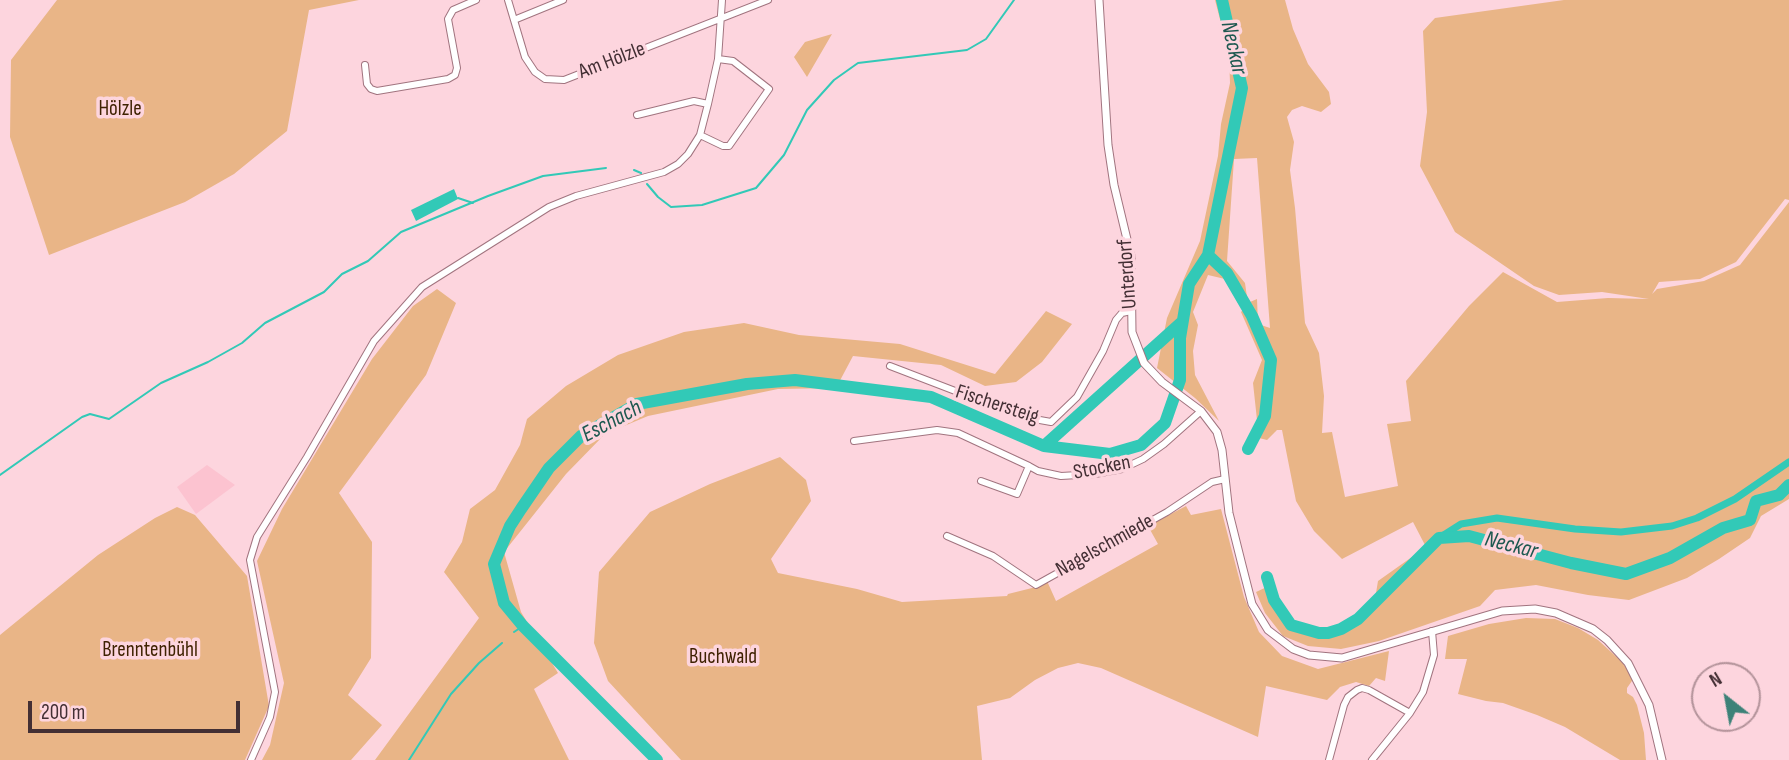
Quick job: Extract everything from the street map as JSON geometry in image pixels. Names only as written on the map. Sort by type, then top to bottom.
[{"type":"street","points":[[365,65],[367,84],[377,91],[448,79],[455,75],[457,68],[448,19],[453,10],[476,0]]},
{"type":"street","name":"Am Hölzle","points":[[508,0],[525,57],[535,72],[545,79],[564,79],[684,34],[720,17]]},
{"type":"street","points":[[514,20],[563,0]]},
{"type":"street","points":[[251,760],[270,718],[275,692],[250,560],[257,537],[374,341],[422,287],[549,207],[576,196],[664,172],[678,164],[700,135],[718,59],[722,0]]},
{"type":"street","points":[[720,17],[768,0]]},
{"type":"street","name":"Unterdorf","points":[[1099,0],[1108,145],[1114,185],[1131,256],[1132,332],[1143,361],[1168,386],[1201,411],[1217,432],[1222,450],[1229,513],[1249,594],[1256,612],[1268,630],[1293,649],[1320,657],[1342,658],[1488,614],[1526,609],[1556,613],[1593,629],[1628,663],[1639,680],[1649,705],[1662,760]]},
{"type":"street","points":[[700,135],[723,146],[729,146],[769,89],[733,61],[718,59]]},
{"type":"street","points":[[637,115],[694,101],[708,104]]},
{"type":"street","name":"Fischersteig","points":[[890,366],[1023,417],[1051,422],[1077,397],[1103,351],[1116,320],[1122,313],[1131,311]]},
{"type":"street","name":"Stocken","points":[[854,442],[937,430],[958,433],[1038,471],[1061,476],[1095,474],[1122,468],[1143,459],[1201,411]]},
{"type":"street","points":[[981,481],[1017,494],[1029,466]]},
{"type":"street","name":"Nagelschmiede","points":[[947,536],[993,556],[1036,585],[1167,512],[1212,482],[1224,479]]},
{"type":"street","points":[[1372,760],[1410,713],[1423,692],[1434,654],[1433,632]]},
{"type":"street","points":[[1329,760],[1344,705],[1348,697],[1357,690],[1369,690],[1410,713]]},
{"type":"shaded area","points":[[454,189],[458,199],[416,221],[411,210]]},
{"type":"shaded area","points":[[207,465],[235,485],[196,514],[177,487]]},
{"type":"green space","name":"Hölzle","points":[[57,0],[359,0],[309,10],[287,131],[234,174],[185,202],[49,255],[10,137],[11,60]]},
{"type":"green space","points":[[1215,0],[1285,0],[1293,29],[1308,64],[1329,92],[1331,104],[1321,112],[1302,106],[1292,110],[1287,117],[1294,142],[1290,170],[1305,323],[1319,353],[1324,396],[1322,433],[1332,432],[1345,497],[1398,486],[1387,424],[1411,421],[1406,381],[1469,306],[1503,272],[1557,302],[1608,298],[1649,299],[1602,292],[1559,295],[1534,286],[1455,232],[1420,166],[1427,112],[1423,31],[1435,18],[1564,0],[1789,0],[1789,200],[1785,199],[1736,262],[1700,279],[1659,282],[1652,294],[1657,289],[1704,281],[1740,265],[1789,202],[1789,499],[1761,516],[1750,538],[1719,559],[1687,578],[1629,600],[1536,585],[1495,590],[1480,606],[1379,641],[1341,649],[1308,646],[1283,636],[1265,613],[1256,592],[1271,585],[1289,621],[1309,630],[1333,629],[1349,622],[1375,599],[1378,581],[1426,547],[1413,522],[1342,559],[1314,531],[1296,501],[1282,430],[1277,430],[1267,440],[1255,437],[1257,420],[1253,383],[1262,360],[1241,312],[1257,299],[1258,324],[1270,328],[1257,158],[1234,159],[1227,261],[1245,283],[1247,297],[1238,303],[1225,279],[1208,275],[1193,312],[1198,325],[1193,351],[1195,375],[1219,421],[1157,368],[1167,318],[1200,241],[1230,83],[1229,54]]},
{"type":"green space","points":[[832,34],[807,77],[794,57],[805,42]]},
{"type":"green space","points":[[437,289],[456,303],[426,375],[339,493],[372,542],[371,658],[348,695],[382,725],[351,760],[262,760],[270,745],[284,683],[257,561],[282,509],[372,359],[413,306]]},
{"type":"green space","points":[[1046,311],[1072,324],[1042,362],[1016,382],[985,386],[941,365],[853,356],[836,388],[778,389],[648,416],[605,434],[566,474],[504,552],[521,612],[558,673],[534,689],[569,760],[375,760],[479,618],[444,572],[462,542],[470,509],[495,490],[520,445],[527,419],[566,386],[618,355],[684,332],[744,323],[799,335],[900,344],[995,374]]},
{"type":"green space","name":"Buchwald","points":[[780,457],[806,480],[811,501],[771,559],[778,573],[857,589],[902,602],[1007,596],[1047,581],[1056,601],[1158,544],[1148,526],[1186,506],[1191,515],[1221,509],[1244,597],[1259,632],[1282,656],[1318,669],[1389,651],[1385,681],[1376,678],[1369,686],[1356,682],[1340,687],[1327,700],[1266,686],[1258,737],[1101,668],[1078,663],[1058,668],[1010,698],[977,706],[982,760],[681,760],[608,681],[594,643],[599,572],[650,512],[710,484]]},
{"type":"green space","name":"Brenntenbühl","points":[[177,507],[195,515],[247,576],[269,706],[245,760],[0,760],[0,635],[98,555]]},
{"type":"green space","points":[[1526,618],[1555,619],[1578,628],[1598,640],[1622,662],[1634,678],[1627,688],[1627,693],[1637,705],[1644,733],[1646,760],[1620,760],[1565,727],[1537,715],[1503,703],[1458,694],[1467,659],[1445,659],[1448,636],[1489,624]]},
{"type":"waterway","points":[[647,184],[671,207],[702,205],[756,188],[784,155],[807,110],[834,80],[858,63],[967,50],[986,39],[1014,0]]},
{"type":"waterway","name":"Neckar","points":[[1222,0],[1242,88],[1208,255],[1227,273],[1252,316],[1271,360],[1265,416],[1248,449]]},
{"type":"waterway","points":[[0,475],[82,417],[90,414],[109,419],[161,383],[242,343],[265,323],[324,292],[342,274],[368,261],[401,232],[543,176],[606,168]]},
{"type":"waterway","points":[[634,170],[641,173]]},
{"type":"waterway","points":[[458,198],[473,203]]},
{"type":"waterway","name":"Eschach","points":[[657,760],[523,626],[504,603],[494,564],[510,526],[521,509],[549,468],[581,436],[637,404],[747,384],[795,380],[931,397],[1044,446],[1110,454],[1141,445],[1165,423],[1180,380],[1180,338],[1189,284],[1208,255]]},
{"type":"waterway","name":"Eschach","points":[[1044,446],[1182,322]]},
{"type":"waterway","points":[[1439,538],[1461,524],[1497,518],[1575,529],[1621,532],[1672,526],[1697,518],[1735,499],[1789,462]]},
{"type":"waterway","name":"Neckar","points":[[1267,577],[1274,600],[1291,625],[1328,633],[1358,619],[1439,538],[1469,536],[1571,563],[1626,574],[1670,558],[1723,528],[1750,520],[1756,501],[1779,495],[1789,485]]},
{"type":"waterway","points":[[514,632],[523,626]]},
{"type":"waterway","points":[[409,760],[451,694],[479,663],[502,643]]}]
